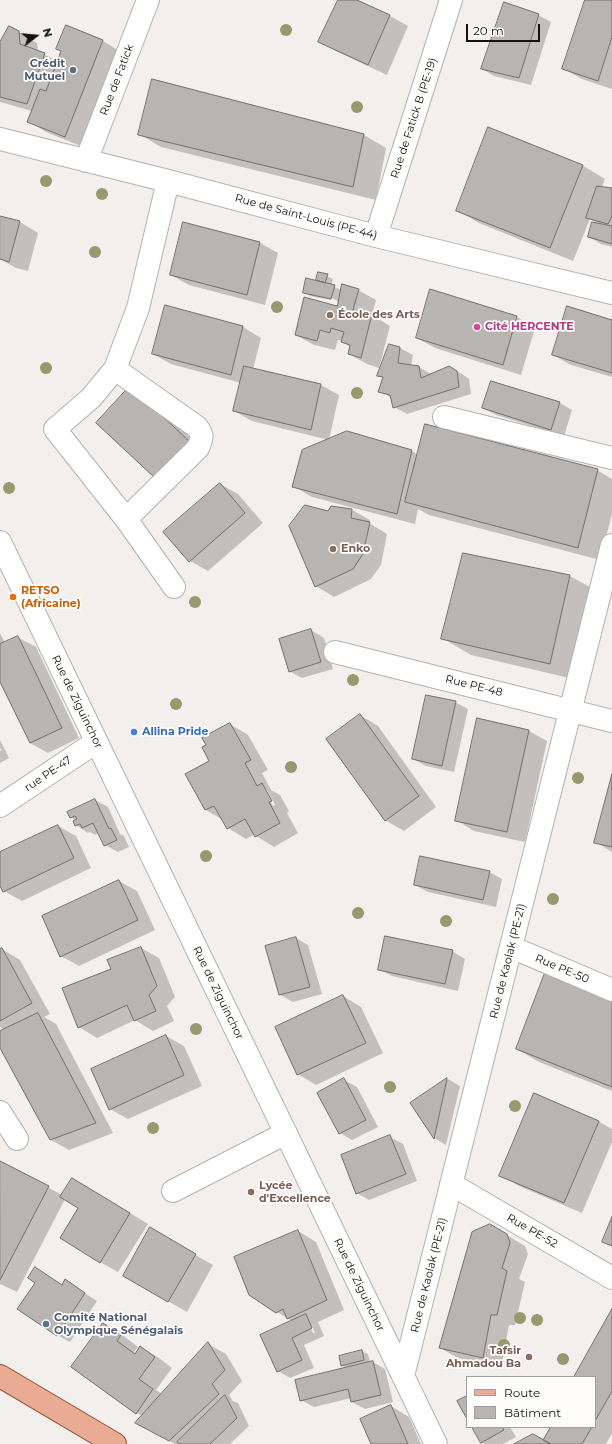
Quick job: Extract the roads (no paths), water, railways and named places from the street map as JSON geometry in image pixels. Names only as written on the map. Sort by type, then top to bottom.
[{"type":"main road","points":[[0,1376],[115,1444]]},
{"type":"street","name":"Rue de Fatick","points":[[86,160],[148,0]]},
{"type":"street","name":"Rue de Fatick B (PE-19)","points":[[376,236],[451,0]]},
{"type":"street","name":"Rue de Saint-Louis (PE-44)","points":[[0,139],[168,181],[376,236],[612,293]]},
{"type":"street","points":[[168,181],[138,308],[115,369],[91,398],[55,429],[126,519],[174,587]]},
{"type":"street","points":[[115,369],[197,427],[202,433],[202,438],[198,448],[126,519]]},
{"type":"street","points":[[444,417],[612,458]]},
{"type":"street","name":"Rue de Ziguinchor","points":[[0,542],[436,1444]]},
{"type":"street","name":"Rue de Kaolak (PE-21)","points":[[403,1376],[612,546]]},
{"type":"street","name":"Rue PE-48","points":[[335,652],[612,721]]},
{"type":"street","name":"rue PE-47","points":[[0,806],[96,742]]},
{"type":"street","name":"Rue PE-50","points":[[511,947],[612,990]]},
{"type":"street","points":[[0,1112],[16,1139]]},
{"type":"street","points":[[173,1191],[286,1133]]},
{"type":"street","name":"Rue PE-52","points":[[451,1184],[612,1278]]},
{"type":"place","name":"Crédit Mutuel","points":[[73,70]]},
{"type":"place","name":"École des Arts","points":[[330,315]]},
{"type":"place","name":"Cité HERCENTE","points":[[477,327]]},
{"type":"place","name":"Enko","points":[[333,549]]},
{"type":"place","name":"RETSO (Africaine)","points":[[13,597]]},
{"type":"place","name":"Allina Pride","points":[[134,732]]},
{"type":"place","name":"Lycée d'Excellence","points":[[251,1192]]},
{"type":"place","name":"Comité National Olympique Sénégalais","points":[[46,1324]]},
{"type":"place","name":"Tafsir Ahmadou Ba","points":[[529,1357]]}]
